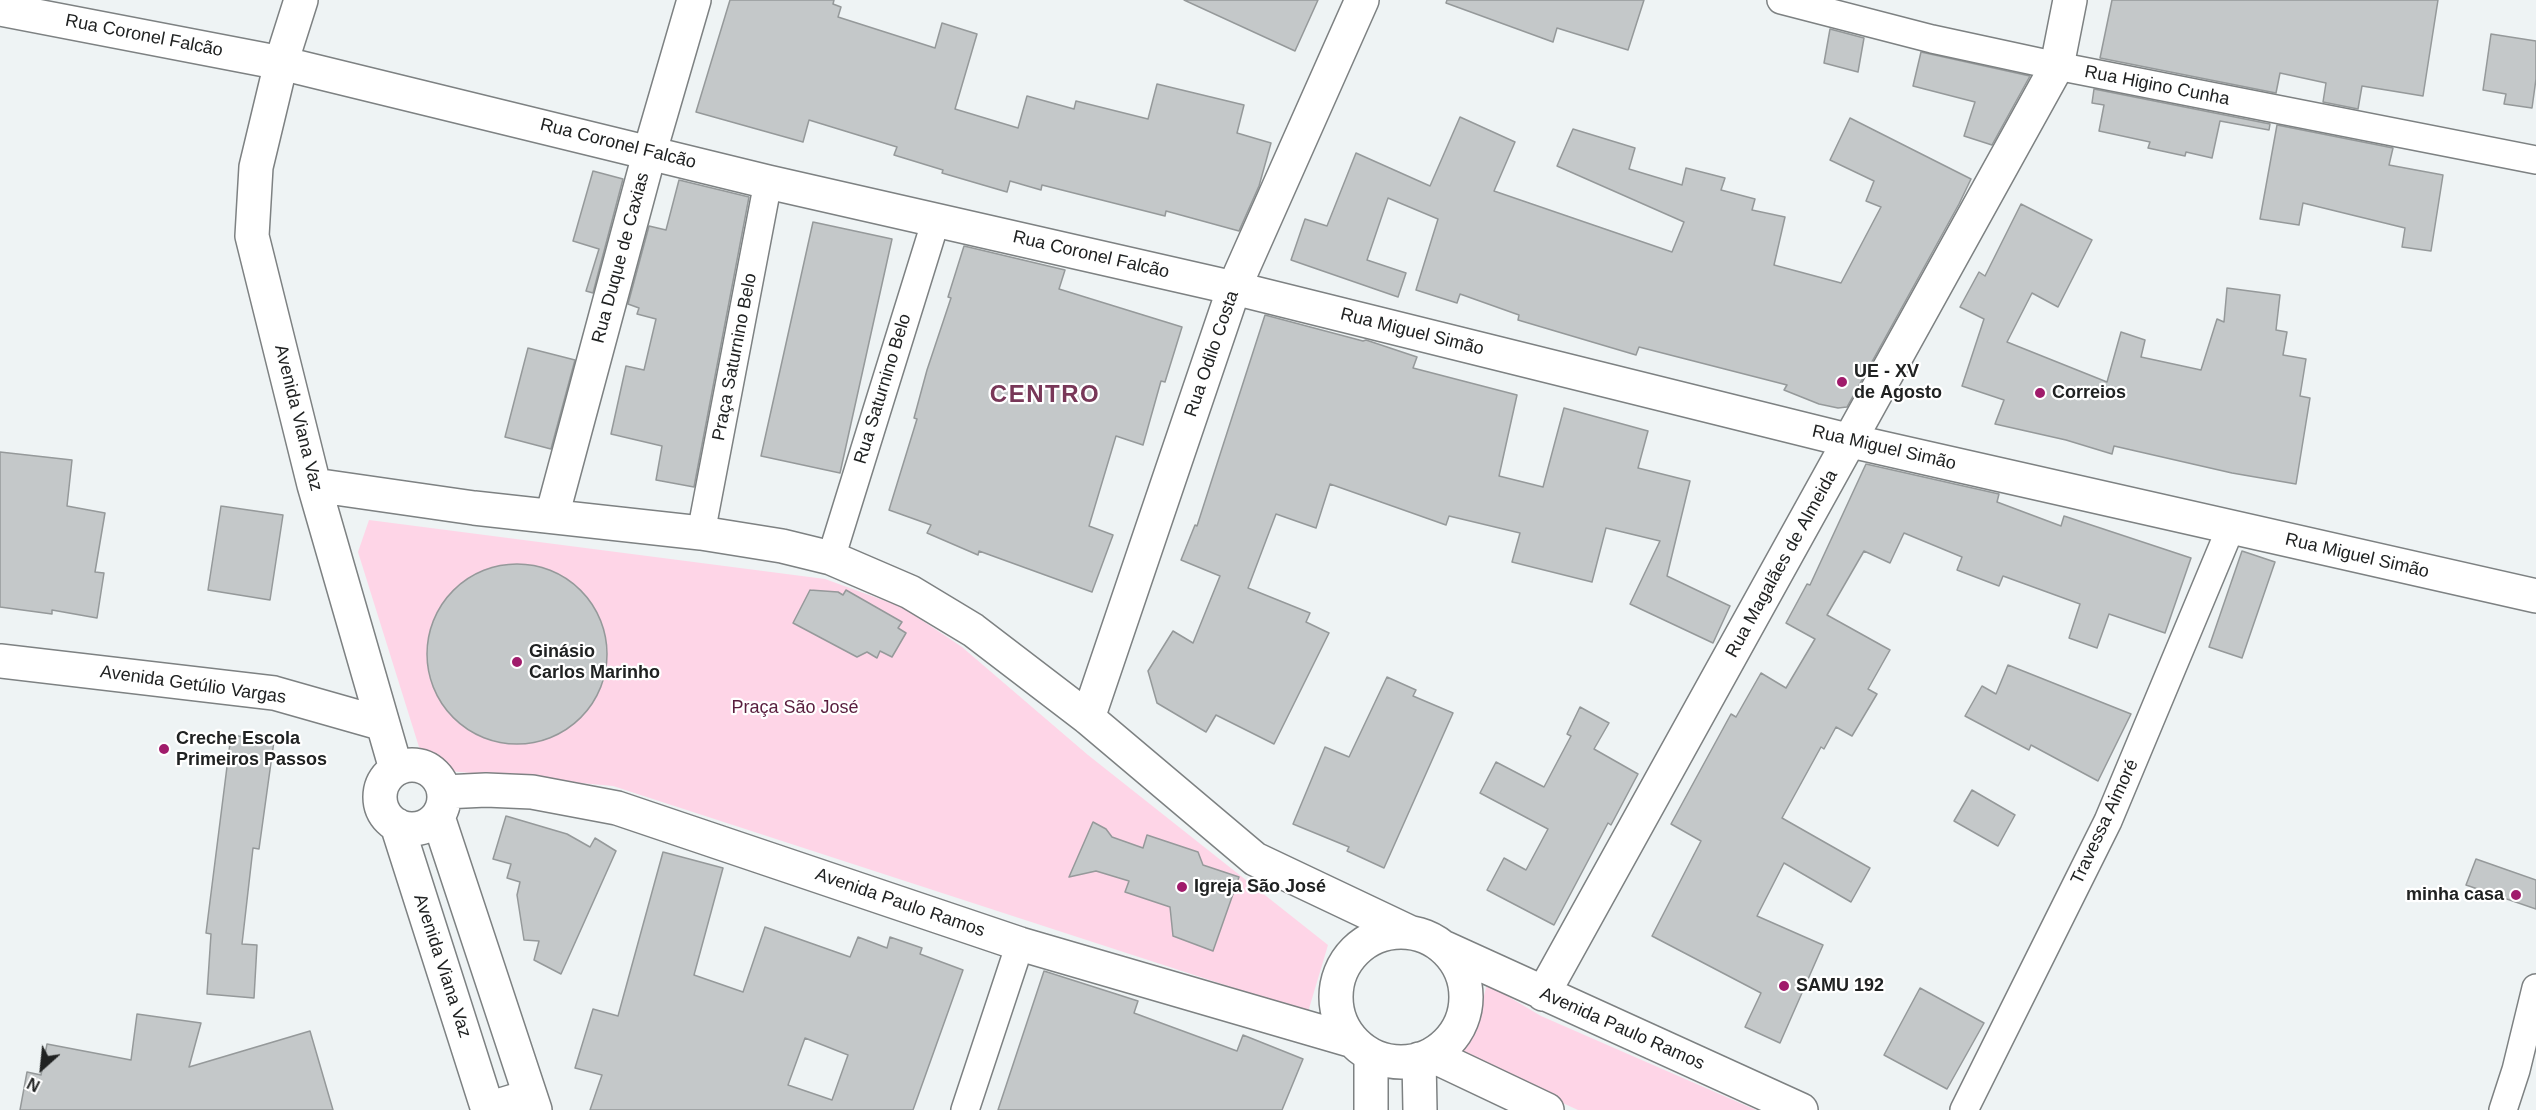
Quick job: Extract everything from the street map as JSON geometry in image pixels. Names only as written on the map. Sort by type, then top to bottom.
[{"type":"street","name":"Avenida Viana Vaz","points":[[302,0],[281,63],[256,167],[252,236],[314,485],[396,769]]},
{"type":"street","name":"Rua Duque de Caxias","points":[[552,516],[650,151],[694,0]]},
{"type":"street","name":"Rua Odilo Costa","points":[[1088,718],[1234,288],[1362,0]]},
{"type":"street","name":"Rua Higino Cunha","points":[[1780,0],[1932,39],[2057,66],[2536,160]]},
{"type":"street","name":"Rua Magalães de Almeida","points":[[1543,994],[2057,66],[2070,0]]},
{"type":"street","name":"Rua Coronel Falcão","points":[[0,9],[281,63],[650,151],[768,182],[1234,288]]},
{"type":"street","name":"Praça Saturnino Belo","points":[[701,533],[768,182]]},
{"type":"street","name":"Rua Saturnino Belo","points":[[831,558],[936,220]]},
{"type":"street","name":"Rua Miguel Simão","points":[[1234,288],[1851,441],[2536,596]]},
{"type":"street","points":[[314,485],[701,533],[782,546],[831,558],[910,592],[973,630],[1088,718],[1255,859],[1408,932]]},
{"type":"street","name":"Travessa Aimoré","points":[[1964,1110],[2108,821],[2230,527]]},
{"type":"street","name":"Avenida Getúlio Vargas","points":[[0,661],[274,693],[383,724]]},
{"type":"street","points":[[417,765],[435,774],[441,804],[429,825],[407,829],[397,825],[383,812],[380,792],[383,782],[396,769],[417,765]]},
{"type":"street","name":"Avenida Paulo Ramos","points":[[441,804],[486,790],[532,792],[617,808],[1020,944],[1362,1048]]},
{"type":"street","name":"Avenida Viana Vaz","points":[[397,825],[488,1108],[533,1102],[441,804]]},
{"type":"street","points":[[1393,932],[1422,935],[1444,948],[1462,974],[1466,1005],[1455,1034],[1425,1057],[1403,1062],[1387,1060],[1362,1048],[1341,1025],[1335,1006],[1336,986],[1342,967],[1354,951],[1365,942],[1393,932]]},
{"type":"street","points":[[965,1110],[1020,944]]},
{"type":"street","name":"Avenida Paulo Ramos","points":[[1444,948],[1801,1110]]},
{"type":"street","points":[[2503,1110],[2526,1073],[2536,988]]},
{"type":"street","points":[[1362,1048],[1371,1110]]},
{"type":"street","points":[[1420,1110],[1425,1057]]},
{"type":"street","points":[[1425,1057],[1546,1110]]},
{"type":"green space","name":"Praça São José","points":[[369,520],[825,579],[902,607],[962,647],[1088,755],[1328,945],[1308,1012],[613,786],[449,771],[429,758],[419,747],[358,552]]},
{"type":"green space","points":[[1487,984],[1541,1016],[1756,1110],[1578,1110],[1508,1078],[1451,1060],[1478,1018]]},
{"type":"building","points":[[730,0],[834,0],[833,4],[841,7],[838,17],[935,48],[942,23],[977,34],[955,109],[1018,128],[1027,96],[1074,109],[1076,101],[1148,119],[1157,84],[1244,105],[1237,133],[1271,143],[1259,186],[1239,231],[1166,211],[1165,216],[1042,185],[1041,190],[1010,181],[1007,192],[942,173],[943,170],[894,155],[897,147],[809,120],[803,142],[696,112]]},
{"type":"building","points":[[1184,0],[1318,0],[1295,51]]},
{"type":"building","points":[[1447,0],[1644,0],[1628,50],[1557,28],[1553,42],[1446,3]]},
{"type":"building","points":[[2112,0],[2438,0],[2423,96],[2362,86],[2358,109],[2323,102],[2326,83],[2280,73],[2276,93],[2100,58]]},
{"type":"building","points":[[1830,29],[1864,38],[1858,72],[1824,63]]},
{"type":"building","points":[[2491,34],[2536,41],[2536,79],[2532,108],[2504,104],[2506,94],[2483,90]]},
{"type":"building","points":[[1921,52],[2030,76],[1992,145],[1964,136],[1975,102],[1913,86]]},
{"type":"building","points":[[2094,89],[2270,124],[2269,130],[2220,121],[2212,158],[2186,152],[2185,156],[2148,148],[2150,142],[2099,131],[2104,105],[2092,103]]},
{"type":"building","points":[[1460,117],[1515,142],[1494,191],[1672,252],[1684,222],[1557,166],[1573,129],[1635,148],[1629,169],[1682,185],[1686,168],[1725,178],[1721,190],[1755,199],[1752,210],[1785,217],[1774,265],[1841,283],[1881,207],[1866,201],[1874,181],[1830,160],[1850,118],[1971,179],[1847,407],[1838,408],[1819,404],[1784,390],[1787,385],[1639,347],[1636,355],[1518,320],[1519,315],[1460,294],[1457,303],[1416,290],[1438,219],[1388,198],[1367,260],[1406,273],[1398,297],[1291,260],[1305,219],[1327,226],[1356,153],[1430,186]]},
{"type":"building","points":[[2277,125],[2393,148],[2389,165],[2443,175],[2431,251],[2402,247],[2405,228],[2303,203],[2299,225],[2260,219]]},
{"type":"building","points":[[593,171],[623,179],[593,293],[586,291],[599,249],[573,241]]},
{"type":"building","points":[[679,180],[749,197],[694,487],[656,480],[662,446],[611,434],[626,366],[644,370],[656,319],[637,314],[639,308],[628,304],[649,226],[666,230]]},
{"type":"building","points":[[2021,204],[2092,240],[2058,307],[2032,293],[2007,342],[2107,382],[2121,332],[2145,340],[2141,357],[2201,370],[2217,319],[2224,322],[2227,288],[2280,295],[2276,330],[2287,332],[2283,355],[2306,359],[2300,396],[2310,398],[2296,484],[2232,473],[2114,446],[2112,454],[2066,440],[1995,424],[2004,400],[1962,386],[1984,319],[1960,307],[1979,272],[1985,276]]},
{"type":"building","points":[[813,222],[892,239],[840,473],[761,456]]},
{"type":"building","points":[[964,246],[1065,270],[1059,289],[1182,327],[1165,382],[1161,381],[1143,445],[1116,436],[1089,526],[1113,535],[1092,592],[979,551],[978,555],[927,533],[931,525],[889,510],[917,419],[914,418],[927,370],[951,298],[948,297]]},
{"type":"building","points":[[1265,315],[1366,340],[1417,357],[1413,368],[1517,395],[1499,476],[1543,487],[1564,408],[1648,431],[1638,468],[1690,481],[1667,576],[1730,606],[1713,643],[1630,604],[1660,541],[1606,528],[1592,582],[1512,562],[1520,533],[1449,516],[1446,525],[1330,484],[1316,528],[1276,514],[1248,588],[1310,613],[1306,622],[1329,633],[1274,744],[1216,715],[1206,732],[1157,703],[1148,671],[1173,631],[1193,643],[1220,576],[1181,560],[1195,525],[1197,526]]},
{"type":"building","points":[[528,348],[575,360],[551,449],[505,437]]},
{"type":"building","points":[[0,452],[72,460],[67,506],[105,513],[95,572],[104,573],[97,618],[52,610],[52,614],[0,607]]},
{"type":"building","points":[[1866,464],[1999,494],[1997,502],[2061,526],[2064,516],[2191,558],[2165,633],[2109,614],[2097,648],[2069,638],[2080,604],[2003,576],[1999,586],[1957,570],[1962,557],[1904,533],[1890,563],[1864,551],[1827,615],[1890,650],[1868,689],[1877,694],[1852,736],[1836,727],[1824,749],[1821,747],[1782,818],[1870,868],[1851,902],[1784,863],[1757,916],[1823,945],[1780,1043],[1745,1027],[1761,993],[1652,936],[1701,841],[1671,824],[1731,714],[1736,717],[1761,673],[1786,688],[1815,639],[1786,623],[1807,584],[1810,585]]},
{"type":"building","points":[[221,506],[283,515],[270,600],[208,590]]},
{"type":"building","points":[[2242,551],[2275,562],[2242,658],[2209,647]]},
{"type":"building","name":"Ginásio Carlos Marinho","points":[[517,564],[551,571],[567,579],[580,591],[592,604],[600,620],[607,654],[600,688],[592,704],[580,717],[567,729],[551,737],[517,744],[483,737],[467,729],[454,717],[442,704],[434,688],[427,654],[434,620],[442,604],[454,591],[467,579],[483,571]]},
{"type":"building","points":[[810,590],[838,592],[843,595],[846,590],[902,622],[898,628],[906,633],[892,657],[880,651],[877,658],[867,652],[857,657],[793,623]]},
{"type":"building","points":[[2008,665],[2131,714],[2098,781],[2031,745],[2029,750],[1965,716],[1982,686],[1996,694]]},
{"type":"building","points":[[1387,677],[1416,690],[1413,696],[1453,713],[1384,868],[1347,851],[1349,847],[1293,824],[1325,747],[1349,757]]},
{"type":"building","points":[[1580,707],[1609,723],[1594,749],[1638,774],[1611,825],[1608,823],[1554,925],[1487,890],[1504,858],[1526,870],[1548,829],[1480,793],[1496,762],[1544,787],[1571,736],[1567,734]]},
{"type":"building","points":[[231,735],[274,741],[259,849],[253,848],[242,944],[257,945],[254,998],[207,994],[211,934],[206,933]]},
{"type":"building","points":[[1972,790],[2015,815],[1998,846],[1954,821]]},
{"type":"building","points":[[506,816],[567,834],[590,847],[595,838],[616,851],[561,974],[534,960],[539,941],[524,940],[517,895],[520,882],[507,878],[511,864],[493,859]]},
{"type":"building","name":"Igreja São José","points":[[1093,822],[1106,829],[1112,837],[1143,848],[1147,835],[1198,852],[1203,865],[1239,877],[1213,951],[1173,936],[1170,907],[1125,892],[1129,881],[1096,871],[1069,877]]},
{"type":"building","points":[[663,852],[723,868],[694,975],[743,992],[765,927],[850,957],[858,937],[887,948],[890,937],[922,948],[920,954],[963,970],[913,1110],[590,1110],[602,1075],[575,1068],[593,1009],[618,1016]],"holes":[[[805,1038],[848,1055],[832,1100],[788,1085]]]},
{"type":"building","name":"minha casa","points":[[2476,859],[2536,880],[2536,909],[2466,885]]},
{"type":"building","points":[[1044,971],[1138,1001],[1134,1013],[1237,1051],[1243,1035],[1303,1059],[1282,1110],[998,1110]]},
{"type":"building","points":[[1920,988],[1984,1023],[1947,1089],[1884,1055]]},
{"type":"building","points":[[137,1014],[201,1023],[189,1067],[310,1031],[333,1110],[20,1110],[27,1072],[41,1075],[47,1044],[131,1060]]},
{"type":"place","name":"UE - XV de Agosto","points":[[1842,382]]},
{"type":"place","name":"Correios","points":[[2040,393]]},
{"type":"place","name":"Ginásio Carlos Marinho","points":[[517,662]]},
{"type":"place","name":"Creche Escola Primeiros Passos","points":[[164,749]]},
{"type":"place","name":"Igreja São José","points":[[1182,887]]},
{"type":"place","name":"minha casa","points":[[2516,895]]},
{"type":"place","name":"SAMU 192","points":[[1784,986]]},
{"type":"district","name":"CENTRO","points":[[1045,395]]}]
